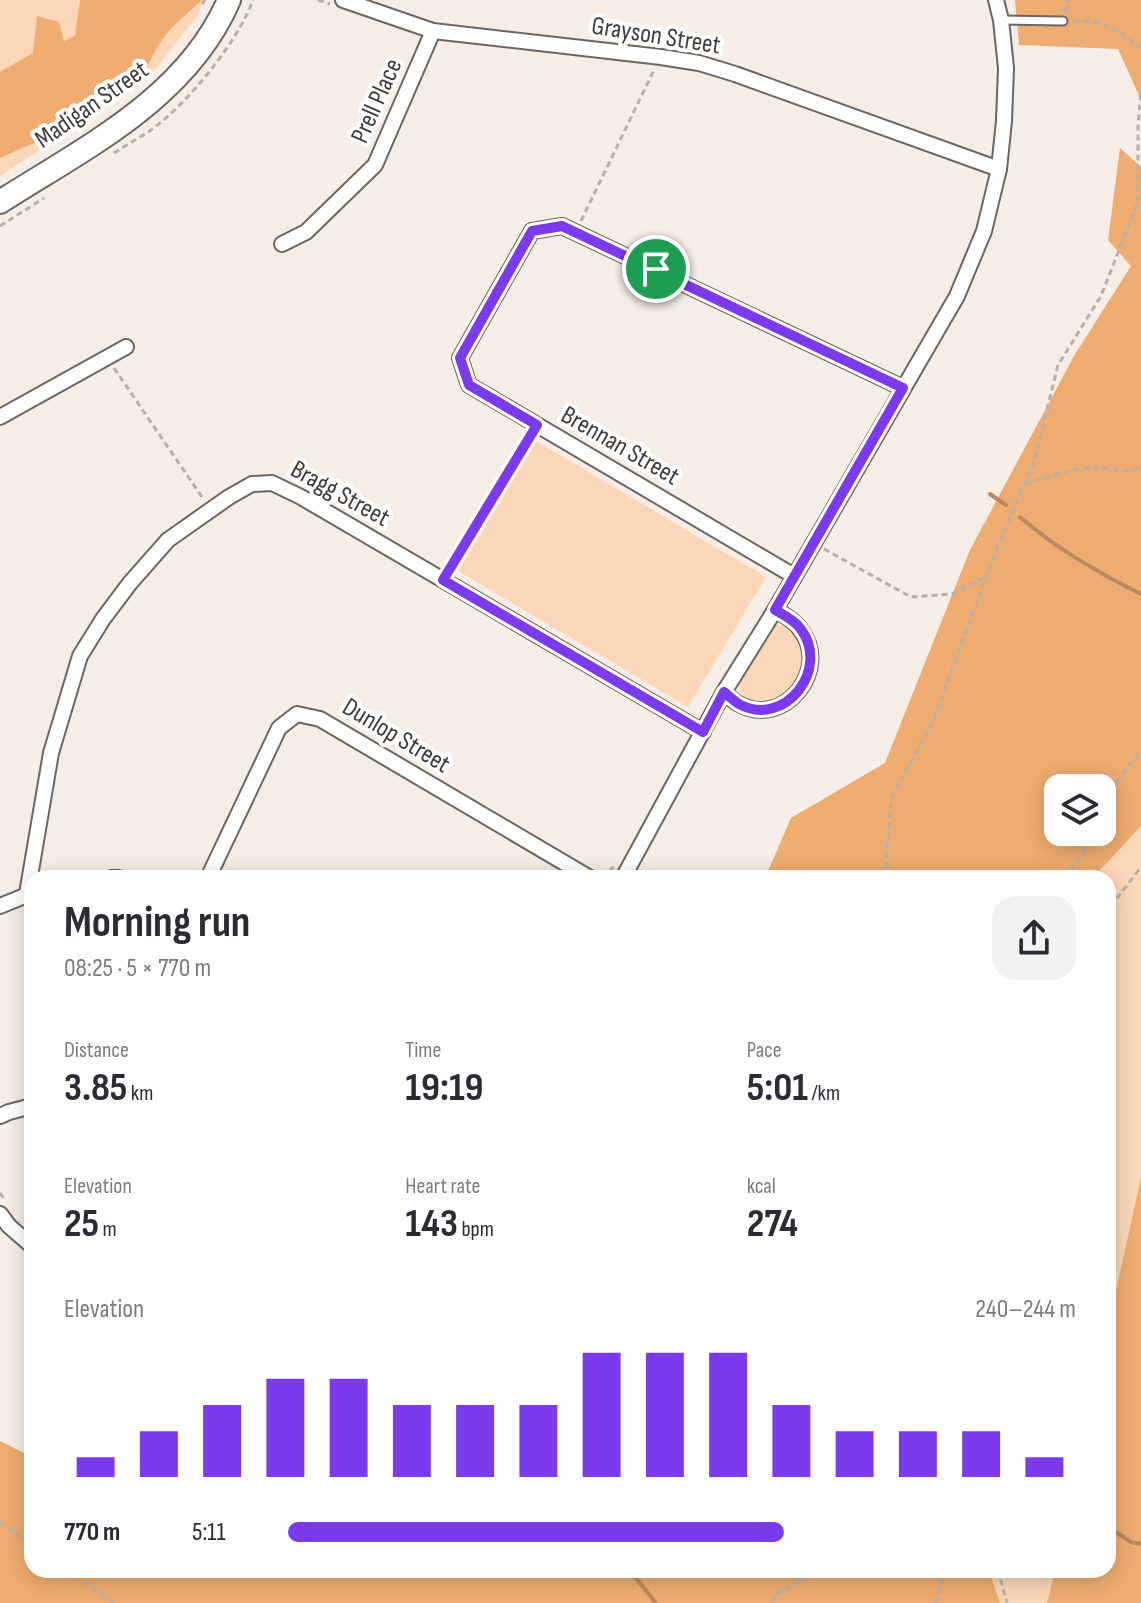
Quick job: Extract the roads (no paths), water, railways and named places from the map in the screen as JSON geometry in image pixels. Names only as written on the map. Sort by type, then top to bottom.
[{"type":"street","name":"Madigan Street","points":[[0,202],[131,118],[170,85],[190,65],[229,0]]},
{"type":"street","name":"Grayson Street","points":[[343,0],[433,31],[699,63],[999,169]]},
{"type":"street","points":[[627,870],[724,692],[957,296],[984,231],[999,169],[1006,68],[996,0]]},
{"type":"street","name":"Prell Place","points":[[282,244],[306,232],[375,165],[433,31]]},
{"type":"street","name":"Brennan Street","points":[[794,576],[469,385],[460,358],[532,231],[562,226],[903,388]]},
{"type":"street","points":[[0,417],[126,347]]},
{"type":"street","name":"Bragg Street","points":[[34,870],[51,753],[80,656],[130,583],[168,540],[252,484],[272,483],[301,497],[703,732]]},
{"type":"street","points":[[724,692],[748,708],[768,709],[788,701],[803,687],[810,668],[809,647],[800,628],[775,610]]},
{"type":"street","name":"Dunlop Street","points":[[212,870],[279,728],[297,714],[320,719],[576,870]]},
{"type":"street","points":[[0,906],[24,896]]},
{"type":"street","points":[[0,1116],[24,1108]]},
{"type":"street","points":[[0,1214],[24,1239]]},
{"type":"lane","points":[[1001,20],[1063,21]]},
{"type":"waterway","points":[[990,494],[1006,505]]},
{"type":"waterway","points":[[1020,517],[1078,559],[1141,594]]},
{"type":"waterway","points":[[1116,1532],[1131,1542],[1141,1544]]},
{"type":"waterway","points":[[636,1578],[656,1603]]}]
